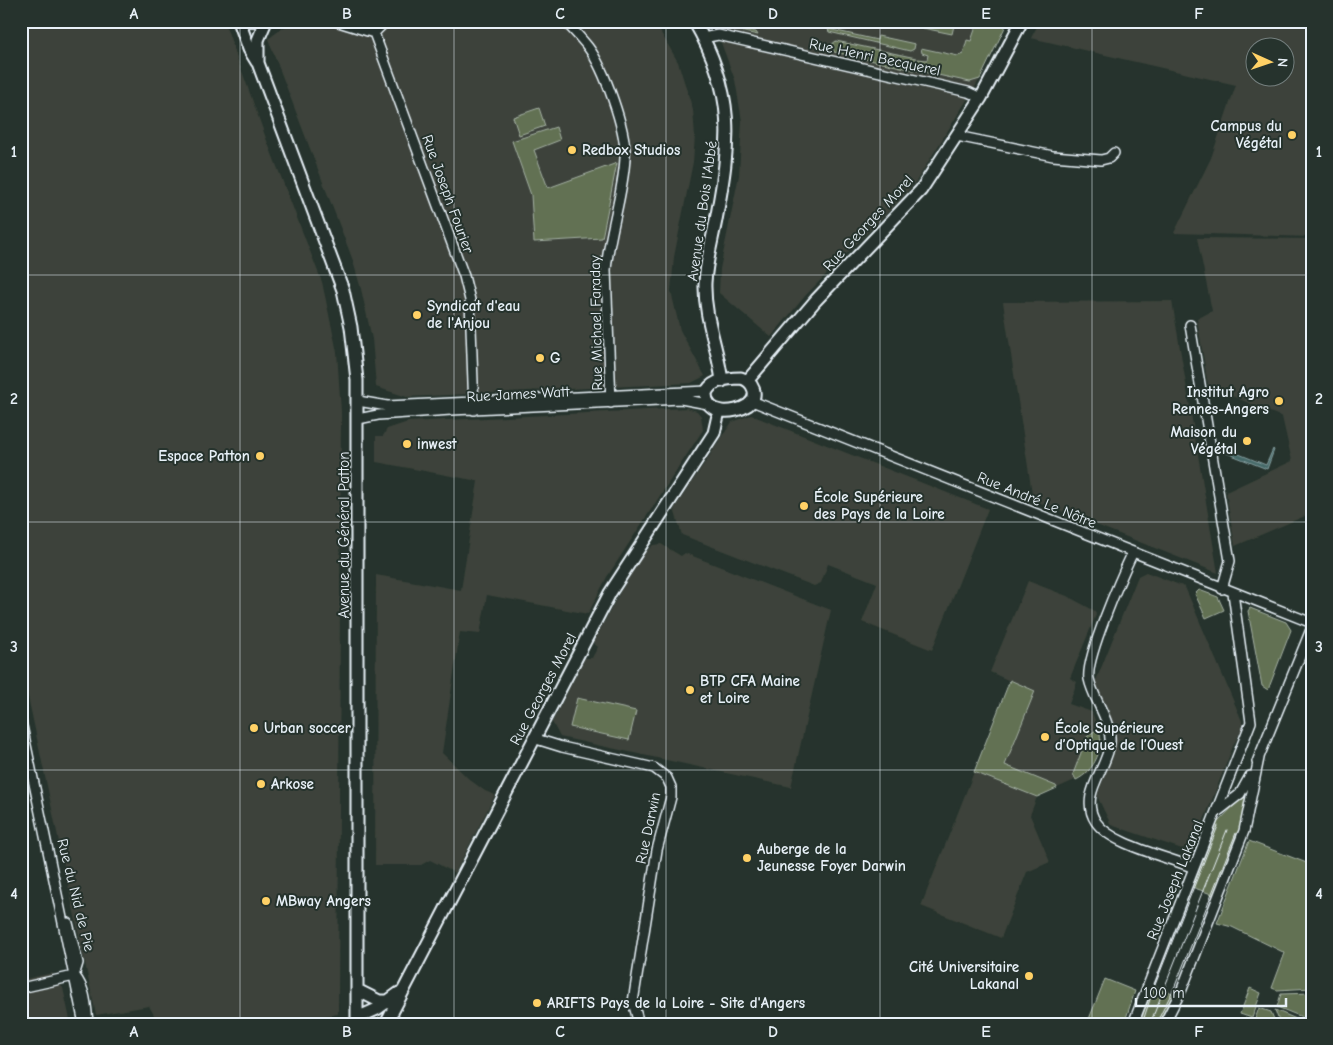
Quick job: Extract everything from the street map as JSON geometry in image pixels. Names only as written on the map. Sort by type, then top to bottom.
[{"type":"street","name":"Avenue du Général Patton","points":[[239,21],[249,49],[258,64],[343,290],[355,351],[358,401],[357,1021]]},
{"type":"street","points":[[249,21],[261,21]]},
{"type":"street","name":"Avenue du Général Patton","points":[[258,64],[258,40],[266,21]]},
{"type":"street","points":[[335,21],[374,33],[386,21]]},
{"type":"street","name":"Rue Michael Faraday","points":[[565,21],[589,48],[600,66],[625,139],[624,169],[608,249],[606,270],[611,399]]},
{"type":"street","name":"Avenue du Bois l'Abbé","points":[[694,21],[721,83],[728,126],[726,168],[706,266],[705,286],[706,310],[722,381]]},
{"type":"street","name":"Rue Georges Morel","points":[[748,380],[816,300],[908,206],[930,179],[981,98],[1022,21]]},
{"type":"street","name":"Rue Joseph Fourier","points":[[374,33],[466,281],[470,300],[474,406]]},
{"type":"street","name":"Rue Henri Becquerel","points":[[703,38],[718,35],[968,92],[981,98]]},
{"type":"street","points":[[957,136],[1053,156],[1100,160],[1109,158],[1114,153]]},
{"type":"street","points":[[1190,325],[1230,561],[1222,589]]},
{"type":"street","points":[[737,378],[748,380],[754,388],[752,401],[744,407],[719,412],[708,404],[707,391],[714,383],[737,378]]},
{"type":"street","name":"Rue James Watt","points":[[358,419],[378,415],[474,406],[611,399],[707,391]]},
{"type":"street","name":"Rue James Watt","points":[[611,399],[687,399],[708,404]]},
{"type":"street","name":"Rue James Watt","points":[[358,401],[386,406],[474,406]]},
{"type":"street","name":"Rue André Le Nôtre","points":[[752,401],[1312,625]]},
{"type":"street","name":"Rue Georges Morel","points":[[386,1023],[610,593],[714,433],[719,412]]},
{"type":"street","points":[[1132,554],[1097,641],[1088,670],[1089,680],[1108,729],[1110,742],[1092,793],[1091,810],[1098,825],[1113,837],[1194,868]]},
{"type":"street","points":[[1217,812],[1251,722],[1233,593]]},
{"type":"street","name":"Rue Joseph Lakanal","points":[[1133,1024],[1217,812],[1240,794],[1259,758],[1312,625]]},
{"type":"street","name":"Rue du Nid de Pie","points":[[21,721],[76,953],[78,963],[74,976],[84,1024]]},
{"type":"street","name":"Rue Darwin","points":[[534,738],[562,747],[654,768],[662,773],[669,782],[671,797],[657,850],[633,1002],[639,1024]]},
{"type":"street","name":"Rue Joseph Lakanal","points":[[1164,1024],[1182,989],[1244,831],[1259,758]]},
{"type":"street","points":[[21,988],[74,976],[82,985],[85,995],[88,1024]]},
{"type":"street","name":"Rue Georges Morel","points":[[357,1021],[390,1001],[403,988]]},
{"type":"street","points":[[357,990],[379,1001],[390,1001]]},
{"type":"street","points":[[377,1009],[384,1013],[386,1023]]},
{"type":"shaded area","points":[[21,21],[224,21],[267,141],[322,282],[337,352],[341,412],[338,1014],[279,1024],[159,1024],[149,1006],[96,1015],[21,664]]},
{"type":"shaded area","points":[[292,21],[654,21],[678,62],[693,110],[695,136],[693,162],[674,257],[671,291],[680,330],[705,376],[691,383],[407,397],[376,387],[372,339],[352,258],[268,39]]},
{"type":"shaded area","points":[[709,21],[1008,21],[980,79],[917,180],[900,200],[806,295],[771,337],[719,293],[720,269],[739,175],[742,121],[735,80],[720,40]]},
{"type":"shaded area","points":[[1040,21],[1312,21],[1312,237],[1174,233],[1211,158],[1236,85],[1031,38]]},
{"type":"shaded area","name":"Institut Agro Rennes-Angers","points":[[1197,238],[1312,239],[1312,513],[1235,546],[1226,492],[1292,461],[1282,417],[1208,386],[1197,319],[1212,311]]},
{"type":"shaded area","points":[[1172,301],[1218,573],[1033,500],[1003,302]]},
{"type":"shaded area","points":[[687,408],[697,411],[701,416],[703,430],[607,577],[588,614],[487,595],[480,634],[460,632],[442,753],[470,780],[485,791],[495,795],[455,873],[430,860],[421,865],[375,865],[376,575],[461,590],[478,481],[376,462],[376,436],[383,436],[387,429],[408,422]]},
{"type":"shaded area","points":[[751,415],[988,509],[932,650],[862,622],[877,583],[828,564],[821,583],[814,586],[682,535],[674,509],[732,422]]},
{"type":"shaded area","name":"BTP CFA Maine et Loire","points":[[661,544],[681,556],[685,553],[831,610],[791,787],[560,737],[552,722],[585,658],[592,658],[598,647],[593,643],[620,592],[646,551],[653,545]]},
{"type":"shaded area","points":[[1146,572],[1185,587],[1242,721],[1242,729],[1234,744],[1195,843],[1182,849],[1111,825],[1097,796],[1114,750],[1115,735],[1095,683],[1138,576]]},
{"type":"shaded area","points":[[1028,581],[1067,596],[1095,611],[1096,615],[1070,678],[1077,682],[1069,704],[1092,712],[1102,740],[1088,774],[1037,797],[1030,815],[1050,862],[1027,872],[1001,938],[921,906],[1010,681],[990,672]]},
{"type":"shaded area","points":[[52,973],[63,988],[71,1024],[21,1024],[21,980]]},
{"type":"green space","points":[[709,21],[712,23],[737,21],[735,27],[756,32],[758,35],[716,26]]},
{"type":"green space","points":[[789,21],[818,21],[819,27],[790,29]]},
{"type":"green space","points":[[925,21],[955,21],[952,34],[923,28]]},
{"type":"green space","points":[[978,21],[1008,21],[980,79],[970,82],[915,70],[918,59],[927,60],[928,55],[922,53],[921,48],[958,56],[963,54],[967,40],[971,41]]},
{"type":"green space","points":[[828,29],[877,40],[878,36],[915,44],[914,49],[910,51],[829,32]]},
{"type":"green space","points":[[836,41],[916,58],[914,70],[834,52],[831,45]]},
{"type":"green space","points":[[539,108],[545,126],[519,135],[513,117]]},
{"type":"green space","points":[[556,127],[560,140],[534,150],[548,188],[617,163],[602,238],[534,242],[531,195],[512,141]]},
{"type":"green space","points":[[1199,590],[1218,597],[1224,610],[1206,618],[1195,594]]},
{"type":"green space","points":[[1250,608],[1286,622],[1291,630],[1268,690],[1262,686],[1248,611]]},
{"type":"green space","points":[[1010,680],[1035,691],[1005,765],[1056,786],[1057,788],[1037,797],[974,772]]},
{"type":"green space","points":[[577,698],[636,711],[629,740],[570,727]]},
{"type":"green space","points":[[1098,728],[1100,743],[1097,758],[1088,771],[1076,780],[1073,774],[1087,737]]},
{"type":"green space","points":[[1247,792],[1242,824],[1214,895],[1192,887],[1217,823]]},
{"type":"green space","points":[[1249,841],[1312,865],[1312,988],[1277,990],[1272,988],[1285,953],[1232,927],[1217,923]]},
{"type":"green space","points":[[1105,979],[1135,991],[1124,1024],[1087,1024]]},
{"type":"green space","points":[[1152,985],[1175,994],[1159,1024],[1140,1024]]},
{"type":"green space","points":[[1250,988],[1261,993],[1252,1018],[1240,1014]]},
{"type":"green space","points":[[1312,993],[1312,1021],[1277,1007],[1281,994]]},
{"type":"green space","points":[[1259,1008],[1271,1012],[1276,1024],[1256,1024],[1257,1020],[1255,1019]]},
{"type":"green space","points":[[1275,1010],[1308,1024],[1280,1024]]},
{"type":"water","points":[[1219,446],[1266,465],[1274,450],[1267,469],[1219,450]]},
{"type":"tram line","points":[[1142,1024],[1153,990],[1218,826]]},
{"type":"tram line","points":[[1150,1024],[1227,830]]},
{"type":"tram line","points":[[1157,1022],[1175,986],[1236,833]]},
{"type":"place","name":"Campus du Végétal","points":[[1292,135]]},
{"type":"place","name":"Redbox Studios","points":[[572,150]]},
{"type":"place","name":"Syndicat d'eau de l'Anjou","points":[[417,315]]},
{"type":"place","name":"G","points":[[540,358]]},
{"type":"place","name":"Institut Agro Rennes-Angers","points":[[1279,401]]},
{"type":"place","name":"Maison du Végétal","points":[[1247,441]]},
{"type":"place","name":"inwest","points":[[407,444]]},
{"type":"place","name":"Espace Patton","points":[[260,456]]},
{"type":"place","name":"École Supérieure des Pays de la Loire","points":[[804,506]]},
{"type":"place","name":"BTP CFA Maine et Loire","points":[[690,690]]},
{"type":"place","name":"Urban soccer","points":[[254,728]]},
{"type":"place","name":"École Supérieure d’Optique de l’Ouest","points":[[1045,737]]},
{"type":"place","name":"Arkose","points":[[261,784]]},
{"type":"place","name":"Auberge de la Jeunesse Foyer Darwin","points":[[747,858]]},
{"type":"place","name":"MBway Angers","points":[[266,901]]},
{"type":"place","name":"Cité Universitaire Lakanal","points":[[1029,976]]},
{"type":"place","name":"ARIFTS Pays de la Loire - Site d'Angers","points":[[537,1003]]}]
